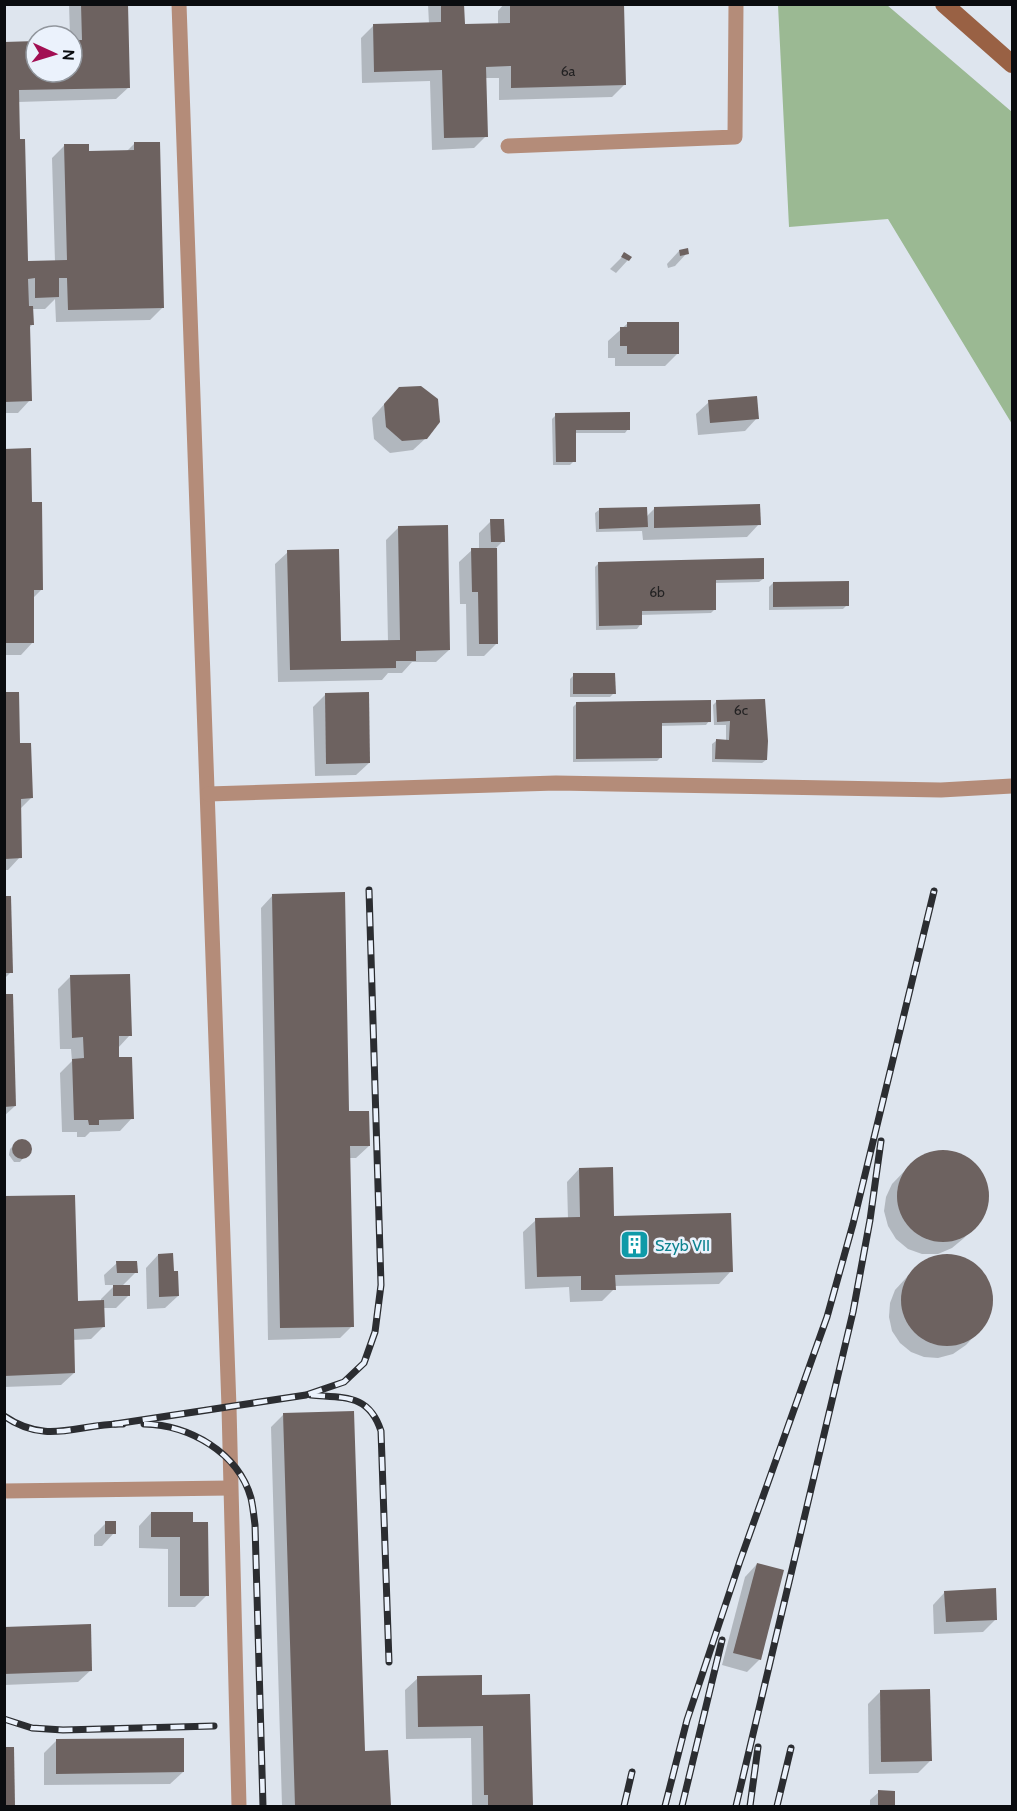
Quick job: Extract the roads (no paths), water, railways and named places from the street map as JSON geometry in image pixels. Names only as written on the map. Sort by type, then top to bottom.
[{"type":"street","points":[[944,4],[1012,64]]},
{"type":"lane","points":[[179,4],[229,1396],[239,1806]]},
{"type":"lane","points":[[508,146],[735,136],[736,4]]},
{"type":"lane","points":[[208,794],[556,783],[941,790],[1012,786]]},
{"type":"lane","points":[[4,1491],[230,1488]]},
{"type":"railway","points":[[115,1424],[306,1395],[344,1382],[364,1363],[375,1332],[381,1285],[369,890]]},
{"type":"railway","points":[[665,1806],[687,1720],[740,1561],[827,1317],[853,1224],[934,891]]},
{"type":"railway","points":[[736,1806],[853,1312],[870,1220],[881,1141]]},
{"type":"railway","points":[[311,1395],[345,1398],[363,1404],[370,1410],[381,1431],[389,1662]]},
{"type":"railway","points":[[4,1416],[20,1425],[35,1430],[49,1431],[123,1424]]},
{"type":"railway","points":[[144,1424],[178,1430],[210,1444],[235,1467],[245,1482],[251,1498],[255,1525],[263,1806]]},
{"type":"railway","points":[[682,1806],[722,1640]]},
{"type":"railway","points":[[4,1719],[32,1728],[63,1730],[214,1726]]},
{"type":"railway","points":[[750,1806],[758,1747]]},
{"type":"railway","points":[[777,1806],[791,1748]]},
{"type":"railway","points":[[624,1806],[632,1772]]},
{"type":"place","name":"Szyb VII","points":[[634,1245]]}]
